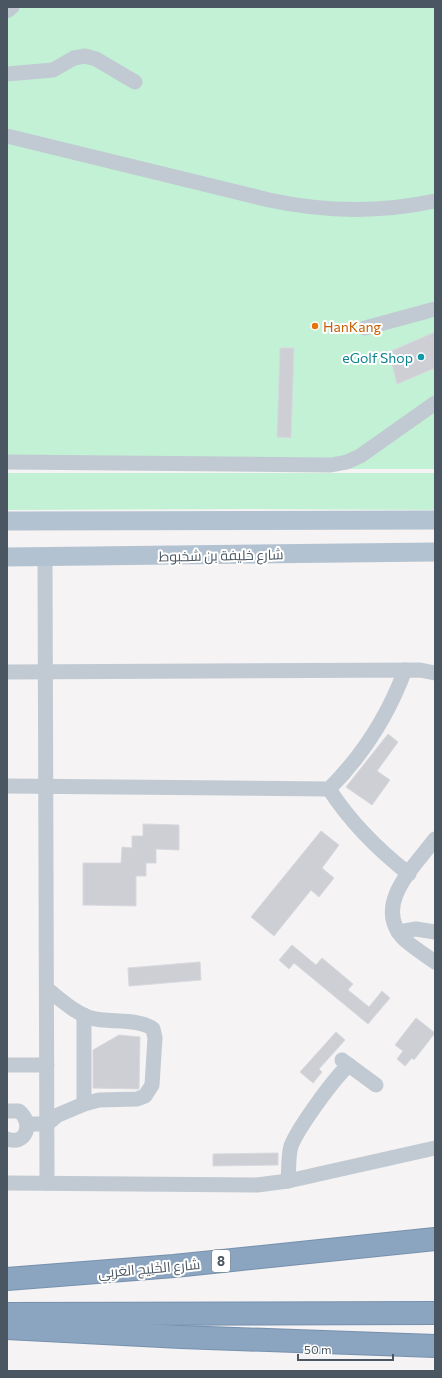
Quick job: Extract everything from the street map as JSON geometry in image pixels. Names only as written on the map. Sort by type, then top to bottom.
[{"type":"highway","name":"شارع الخَلِيج العَربِي","points":[[7,1279],[174,1266],[435,1239]]},
{"type":"highway","points":[[7,1314],[435,1313]]},
{"type":"highway","points":[[7,1328],[174,1337],[435,1346]]},
{"type":"main road","points":[[7,521],[435,520]]},
{"type":"main road","name":"شارع خليفة بن شخبوط","points":[[7,557],[435,552]]},
{"type":"lane","points":[[7,11],[12,7]]},
{"type":"lane","points":[[7,74],[53,70],[74,58],[85,56],[96,59],[135,82]]},
{"type":"lane","points":[[7,136],[269,200],[313,208],[373,210],[435,201]]},
{"type":"lane","points":[[365,328],[435,309]]},
{"type":"lane","points":[[7,462],[331,465],[347,462],[360,456],[435,403]]},
{"type":"lane","points":[[45,557],[44,671],[47,785],[47,1183]]},
{"type":"lane","points":[[7,786],[47,785],[328,789],[345,772],[374,734],[393,699],[405,670]]},
{"type":"lane","points":[[7,672],[433,671]]},
{"type":"lane","points":[[328,789],[368,840],[409,874]]},
{"type":"lane","points":[[435,839],[429,858],[409,874],[399,888],[394,898],[393,915],[398,932],[435,962]]},
{"type":"lane","points":[[398,932],[416,929],[434,931]]},
{"type":"lane","points":[[28,1124],[47,1124],[64,1112],[99,1100],[141,1098],[149,1093],[152,1085],[155,1033],[149,1026],[95,1019],[84,1015],[46,989]]},
{"type":"lane","points":[[84,1015],[84,1104]]},
{"type":"lane","points":[[288,1181],[290,1154],[293,1142],[345,1062],[376,1085]]},
{"type":"lane","points":[[7,1065],[47,1066]]},
{"type":"lane","points":[[7,1111],[19,1112],[26,1119],[28,1124],[27,1130],[20,1138],[16,1140],[7,1140]]},
{"type":"lane","points":[[7,1183],[241,1185],[288,1181],[435,1148]]},
{"type":"green space","points":[[7,7],[435,7],[435,469],[7,469]]},
{"type":"green space","points":[[7,473],[435,473],[435,510],[7,510]]},
{"type":"building","name":"eGolf Shop","points":[[435,332],[435,368],[397,384],[389,352]]},
{"type":"building","points":[[280,348],[294,348],[291,438],[277,437]]},
{"type":"building","points":[[388,734],[398,742],[377,771],[390,780],[372,805],[346,787]]},
{"type":"building","points":[[143,824],[179,825],[179,850],[156,849],[156,863],[146,863],[146,876],[136,876],[136,906],[83,905],[83,863],[121,863],[122,847],[132,848],[132,836],[143,836]]},
{"type":"building","points":[[321,831],[339,845],[322,868],[334,878],[319,897],[311,890],[274,936],[251,917]]},
{"type":"building","points":[[292,945],[316,965],[322,958],[353,984],[348,990],[369,1007],[382,991],[390,998],[368,1024],[294,963],[289,969],[279,960]]},
{"type":"building","points":[[200,962],[201,980],[129,986],[128,968]]},
{"type":"building","points":[[416,1018],[435,1033],[414,1060],[412,1058],[405,1066],[397,1059],[403,1051],[395,1045]]},
{"type":"building","points":[[336,1032],[345,1040],[319,1069],[322,1072],[313,1083],[300,1072]]},
{"type":"building","points":[[119,1035],[140,1037],[139,1089],[93,1088],[93,1050]]},
{"type":"building","points":[[278,1153],[278,1165],[213,1166],[213,1154]]},
{"type":"place","name":"HanKang","points":[[315,326]]},
{"type":"place","name":"eGolf Shop","points":[[421,357]]}]
